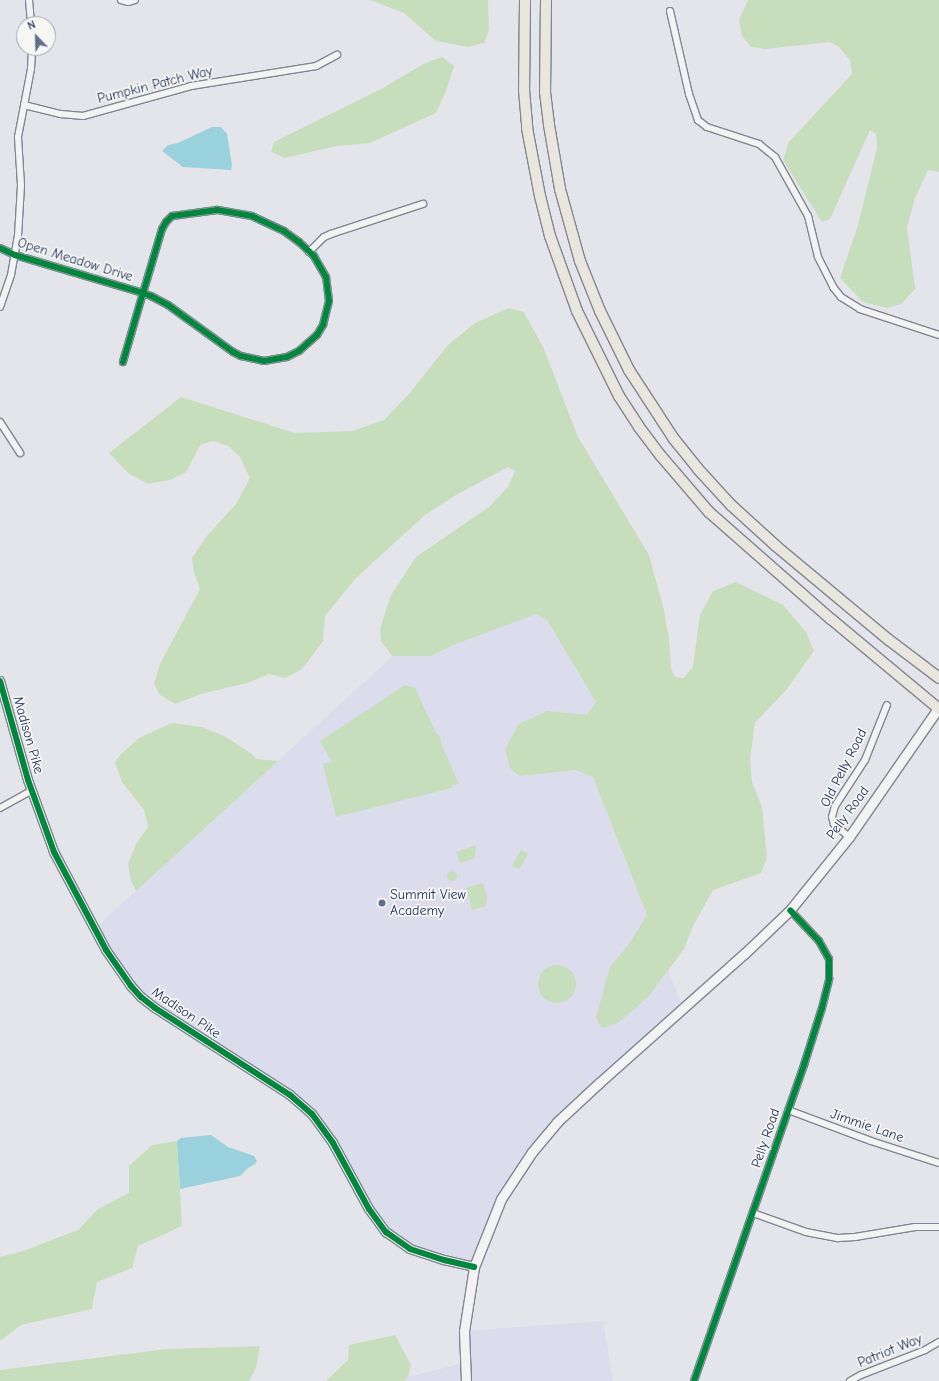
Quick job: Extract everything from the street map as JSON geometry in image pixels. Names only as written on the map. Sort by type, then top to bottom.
[{"type":"main road","points":[[525,0],[523,45],[527,128],[540,196],[550,236],[577,311],[619,396],[639,427],[661,456],[709,512],[825,614],[939,708]]},
{"type":"main road","points":[[546,0],[545,92],[560,189],[580,261],[600,311],[629,370],[674,439],[698,469],[731,504],[776,546],[889,640],[939,678]]},
{"type":"main road","name":"Pelly Road","points":[[790,910],[849,837],[939,708]]},
{"type":"main road","points":[[466,1381],[464,1331],[474,1267],[501,1199],[532,1152],[599,1083],[744,954],[790,910]]},
{"type":"street","points":[[29,0],[30,16]]},
{"type":"street","points":[[121,0],[128,2],[135,0]]},
{"type":"street","points":[[670,11],[689,94],[698,120],[707,127],[759,144],[775,158],[808,216],[818,257],[833,287],[841,298],[848,304],[860,309],[939,335]]},
{"type":"street","name":"Pumpkin Patch Way","points":[[24,105],[62,114],[83,116],[191,86],[316,66],[337,55]]},
{"type":"street","points":[[0,307],[15,255],[20,207],[18,137],[31,69],[32,56]]},
{"type":"street","points":[[309,252],[324,237],[330,234],[423,204]]},
{"type":"street","name":"Open Meadow Drive","points":[[0,248],[15,255],[144,294],[168,305],[241,356],[264,361],[278,360],[299,351],[310,343],[323,325],[329,301],[326,277],[321,268],[309,252],[284,231],[252,216],[217,210],[172,216],[166,222],[162,230],[144,294]]},
{"type":"street","points":[[123,362],[144,294]]},
{"type":"street","points":[[0,422],[20,453]]},
{"type":"street","name":"Madison Pike","points":[[0,681],[32,790],[54,852],[110,956],[141,997],[194,1035],[290,1095],[312,1114],[333,1143],[372,1214],[386,1232],[410,1248],[444,1260],[474,1267]]},
{"type":"street","name":"Old Pelly Road","points":[[849,837],[834,824],[832,817],[835,806],[864,760],[887,705]]},
{"type":"street","points":[[0,808],[32,790]]},
{"type":"street","name":"Pelly Road","points":[[694,1381],[788,1110],[822,1008],[829,979],[829,960],[821,944],[790,910]]},
{"type":"street","name":"Jimmie Lane","points":[[788,1110],[871,1141],[939,1163]]},
{"type":"street","points":[[753,1213],[806,1232],[838,1238],[855,1237],[915,1227],[939,1227]]},
{"type":"street","name":"Patriot Way","points":[[850,1381],[861,1374],[925,1350],[939,1342]]},
{"type":"shaded area","name":"Summit View Academy","points":[[514,545],[609,707],[578,739],[683,1008],[557,1122],[516,1175],[474,1267],[410,1249],[386,1232],[312,1114],[141,997],[94,929]]},
{"type":"shaded area","points":[[603,1321],[613,1381],[404,1381],[408,1377],[464,1363],[464,1331]]},
{"type":"green space","points":[[370,0],[488,0],[489,30],[484,43],[468,47],[436,41],[404,13]]},
{"type":"green space","points":[[748,0],[939,0],[939,172],[928,170],[915,198],[907,227],[915,289],[901,304],[887,308],[863,302],[840,278],[858,225],[877,148],[876,134],[870,130],[830,219],[822,222],[783,160],[789,142],[852,74],[850,60],[839,47],[830,42],[765,49],[751,47],[742,36],[739,20]]},
{"type":"green space","points":[[442,57],[454,66],[446,91],[436,113],[370,143],[336,146],[285,158],[271,152],[274,142],[383,88],[425,63]]},
{"type":"green space","points":[[509,308],[524,312],[544,349],[578,437],[649,555],[664,610],[669,639],[671,668],[675,677],[684,678],[693,666],[700,615],[713,591],[736,582],[783,605],[806,632],[814,651],[787,689],[755,723],[750,759],[752,782],[762,807],[767,858],[761,873],[713,890],[693,926],[684,949],[648,997],[618,1023],[604,1028],[600,1026],[596,1017],[610,967],[629,944],[647,915],[593,777],[576,770],[519,776],[510,768],[505,749],[518,725],[547,711],[587,715],[596,702],[547,620],[536,614],[453,645],[431,656],[392,656],[381,641],[380,629],[391,595],[416,557],[489,507],[508,487],[515,471],[508,467],[456,495],[425,515],[356,578],[325,616],[323,641],[302,669],[285,678],[269,674],[247,683],[201,694],[175,704],[160,695],[154,684],[160,664],[200,589],[194,573],[192,558],[206,537],[236,504],[250,478],[240,457],[228,446],[214,441],[201,444],[186,472],[170,480],[148,484],[128,473],[109,453],[181,397],[295,433],[352,431],[384,420],[409,394],[448,345],[475,323]]},
{"type":"green space","points":[[405,685],[415,688],[437,735],[439,735],[443,748],[459,784],[452,785],[452,788],[336,817],[323,764],[332,762],[320,741]]},
{"type":"green space","points":[[172,723],[202,727],[226,737],[252,754],[256,759],[278,761],[136,891],[131,881],[128,864],[136,844],[148,827],[144,810],[122,782],[115,763],[120,755],[139,738]]},
{"type":"green space","points":[[476,845],[475,858],[460,863],[456,852]]},
{"type":"green space","points":[[521,850],[528,854],[519,870],[512,866]]},
{"type":"green space","points":[[450,871],[454,871],[456,872],[456,880],[450,881],[447,878],[447,874]]},
{"type":"green space","points":[[483,883],[487,896],[486,906],[472,910],[466,888]]},
{"type":"green space","points":[[553,965],[561,965],[571,970],[575,977],[575,991],[571,998],[561,1003],[553,1003],[543,998],[541,995],[538,988],[538,980],[543,970],[546,968]]},
{"type":"green space","points":[[177,1141],[182,1226],[138,1246],[132,1268],[97,1282],[92,1309],[21,1325],[0,1341],[0,1257],[20,1252],[78,1230],[98,1209],[129,1193],[129,1166],[152,1145]]},
{"type":"green space","points":[[395,1335],[411,1365],[408,1377],[404,1381],[326,1381],[348,1360],[349,1345]]},
{"type":"green space","points":[[260,1346],[256,1368],[249,1381],[0,1381],[0,1370],[167,1349]]},
{"type":"water","points":[[212,127],[221,127],[227,134],[232,165],[231,170],[183,167],[162,151],[168,145],[178,143]]},
{"type":"water","points":[[211,1135],[228,1147],[254,1156],[257,1161],[240,1176],[180,1189],[177,1141],[181,1138]]},
{"type":"cycle path","points":[[0,248],[15,255],[143,293],[151,296],[168,305],[233,352],[241,356],[264,361],[287,357],[299,351],[317,335],[323,325],[329,301],[326,277],[314,256],[299,242],[284,231],[252,216],[217,210],[172,216],[162,229],[143,293],[123,362]]},
{"type":"cycle path","points":[[0,681],[28,780],[54,852],[106,950],[131,986],[141,997],[155,1008],[290,1095],[312,1114],[333,1143],[369,1209],[386,1232],[410,1249],[444,1260],[474,1267]]},
{"type":"cycle path","points":[[694,1381],[804,1065],[822,1008],[829,979],[829,959],[819,941],[790,910]]},
{"type":"place","name":"Summit View Academy","points":[[382,903]]}]
